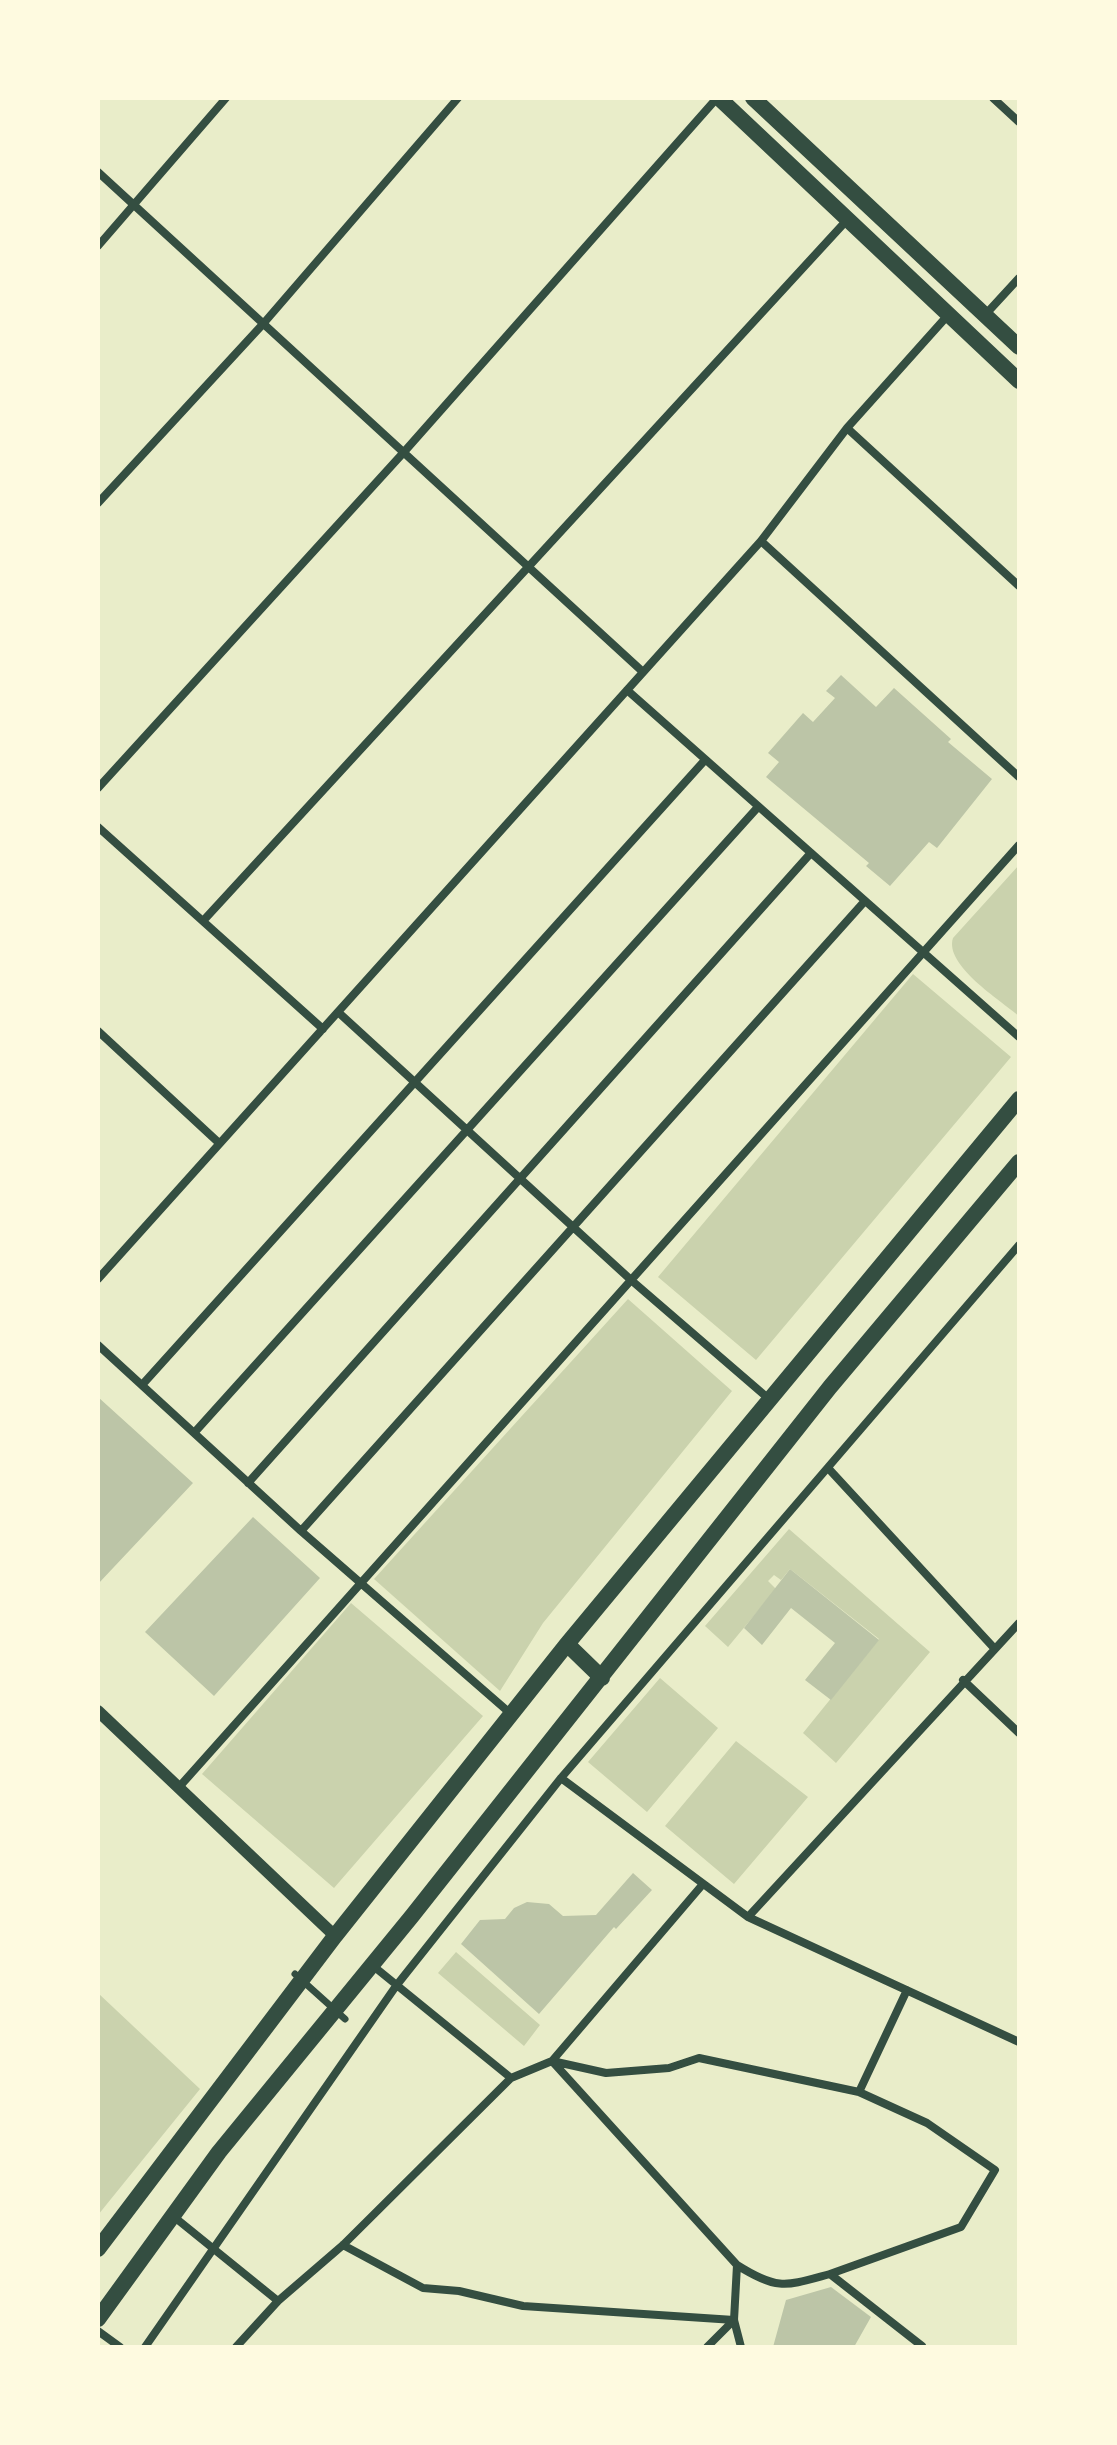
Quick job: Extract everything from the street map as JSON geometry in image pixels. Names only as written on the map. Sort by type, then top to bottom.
[{"type":"main road","points":[[718,98],[1019,381]]},
{"type":"main road","points":[[753,98],[1019,347]]},
{"type":"main road","points":[[98,2249],[335,1936],[567,1644],[1019,1099]]},
{"type":"main road","points":[[98,2319],[219,2152],[602,1678],[830,1387],[1019,1162]]},
{"type":"main road","points":[[567,1644],[602,1678]]},
{"type":"street","points":[[98,246],[226,98]]},
{"type":"street","points":[[98,503],[263,324],[458,98]]},
{"type":"street","points":[[98,788],[404,452],[718,98]]},
{"type":"street","points":[[993,98],[1019,122]]},
{"type":"street","points":[[98,172],[643,672]]},
{"type":"street","points":[[203,921],[847,220]]},
{"type":"street","points":[[985,315],[1019,278]]},
{"type":"street","points":[[98,1279],[761,541],[847,428],[950,314]]},
{"type":"street","points":[[847,428],[1019,586]]},
{"type":"street","points":[[761,541],[1019,777]]},
{"type":"street","points":[[627,690],[1019,1037]]},
{"type":"street","points":[[142,1385],[705,760]]},
{"type":"street","points":[[194,1433],[758,807]]},
{"type":"street","points":[[98,827],[323,1029]]},
{"type":"street","points":[[180,1786],[1019,845]]},
{"type":"street","points":[[248,1483],[810,854]]},
{"type":"street","points":[[301,1531],[864,902]]},
{"type":"street","points":[[338,1012],[631,1280],[770,1400]]},
{"type":"street","points":[[100,1036],[219,1143]]},
{"type":"street","points":[[145,2347],[396,1986],[561,1778],[1019,1245]]},
{"type":"street","points":[[98,1345],[360,1584],[511,1714]]},
{"type":"street","points":[[828,1468],[994,1648]]},
{"type":"street","points":[[748,1917],[963,1680],[1019,1623]]},
{"type":"street","points":[[963,1680],[1019,1733]]},
{"type":"street","points":[[98,1711],[335,1936]]},
{"type":"street","points":[[561,1778],[748,1917],[1019,2042]]},
{"type":"street","points":[[236,2347],[278,2301],[343,2245],[511,2078],[552,2061],[703,1884]]},
{"type":"street","points":[[372,1965],[511,2078]]},
{"type":"street","points":[[295,1974],[345,2019]]},
{"type":"street","points":[[859,2092],[907,1990]]},
{"type":"street","points":[[699,2058],[859,2092],[927,2123],[995,2170],[961,2227],[830,2274],[784,2287],[757,2278],[737,2265],[552,2061],[606,2073],[669,2068],[699,2058]]},
{"type":"street","points":[[173,2216],[278,2301]]},
{"type":"street","points":[[343,2245],[423,2288],[459,2291],[523,2306],[734,2320]]},
{"type":"street","points":[[737,2265],[734,2320],[741,2347]]},
{"type":"street","points":[[830,2274],[922,2346]]},
{"type":"street","points":[[707,2347],[734,2320]]},
{"type":"street","points":[[98,2331],[120,2347]]},
{"type":"green space","points":[[1019,865],[1019,1016],[965,970],[952,948],[953,938]]},
{"type":"green space","points":[[913,974],[1011,1057],[756,1360],[658,1277]]},
{"type":"green space","points":[[628,1299],[732,1391],[543,1623],[500,1691],[374,1579]]},
{"type":"green space","points":[[789,1529],[930,1652],[836,1763],[803,1733],[879,1639],[790,1569],[781,1580],[774,1575],[768,1581],[776,1589],[728,1647],[705,1626]]},
{"type":"green space","points":[[351,1603],[483,1716],[334,1888],[202,1774]]},
{"type":"green space","points":[[660,1678],[718,1728],[647,1812],[588,1762]]},
{"type":"green space","points":[[736,1741],[808,1797],[734,1884],[665,1826]]},
{"type":"green space","points":[[456,1952],[540,2025],[524,2046],[438,1973]]},
{"type":"green space","points":[[98,1993],[200,2089],[98,2215]]},
{"type":"building","points":[[841,675],[876,707],[894,688],[951,739],[948,742],[992,779],[937,848],[929,842],[890,886],[866,866],[869,863],[766,777],[779,762],[768,753],[803,713],[813,722],[835,698],[826,691]]},
{"type":"building","points":[[98,1397],[193,1483],[98,1584]]},
{"type":"building","points":[[253,1517],[320,1578],[214,1696],[145,1632]]},
{"type":"building","points":[[790,1569],[879,1640],[831,1700],[805,1680],[835,1643],[791,1608],[762,1645],[744,1628]]},
{"type":"building","points":[[633,1873],[652,1890],[616,1929],[614,1927],[539,2014],[461,1944],[480,1920],[505,1919],[514,1908],[527,1902],[549,1904],[563,1916],[596,1915]]},
{"type":"building","points":[[831,2287],[871,2317],[854,2347],[773,2347],[786,2300]]}]
